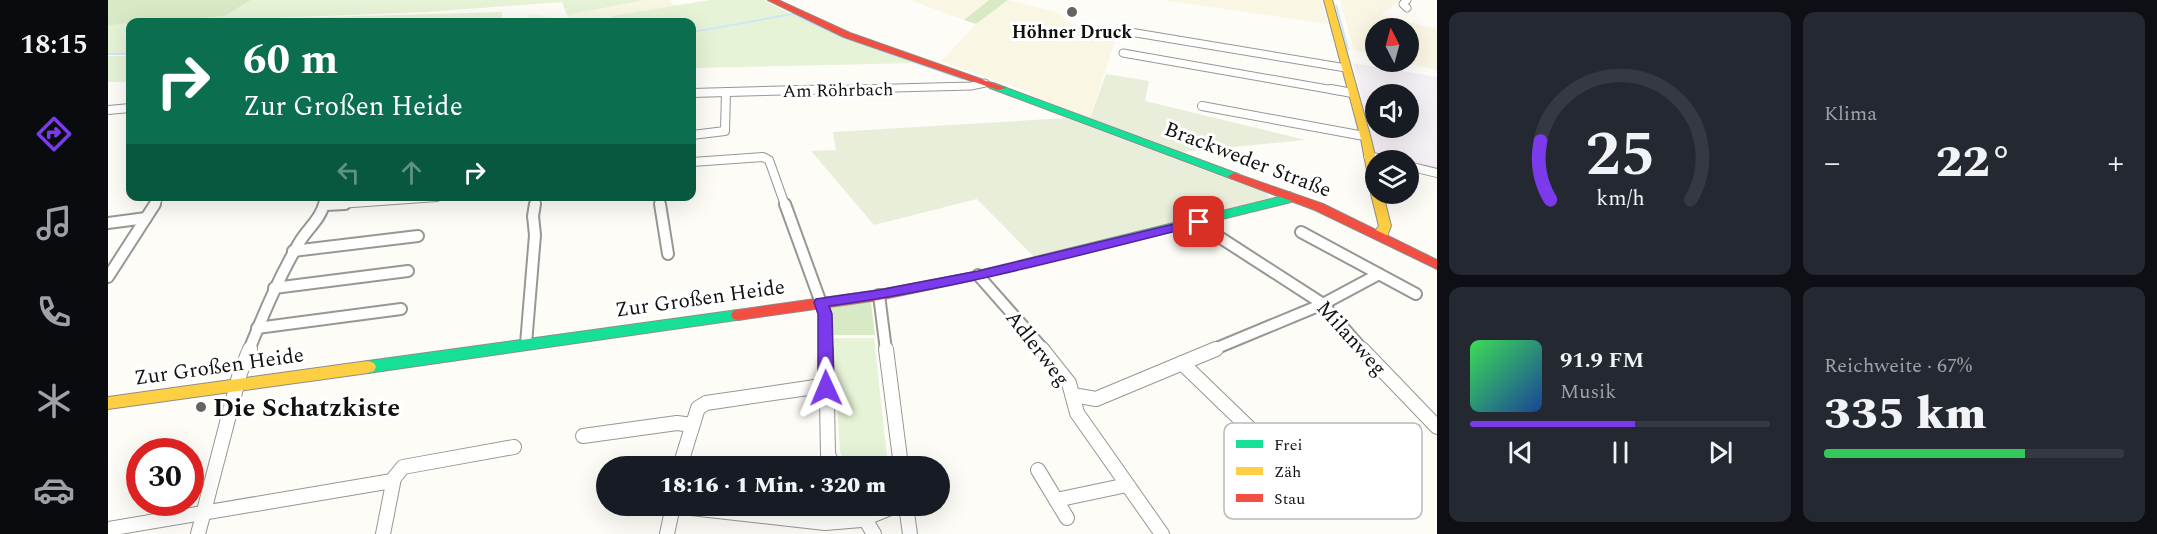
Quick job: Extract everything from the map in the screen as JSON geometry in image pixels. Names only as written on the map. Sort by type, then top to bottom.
[{"type":"main road","name":"Brackweder Straße","points":[[772,0],[853,37],[989,84],[1013,95],[1334,213],[1437,265]]},
{"type":"main road","points":[[1328,0],[1358,114],[1364,125],[1367,150]]},
{"type":"main road","name":"Zur Großen Heide","points":[[108,403],[879,295],[978,275],[1287,199],[1290,196]]},
{"type":"main road","points":[[1378,235],[1382,233],[1385,226],[1380,204]]},
{"type":"street","points":[[1407,0],[1403,4],[1407,8]]},
{"type":"street","points":[[1130,32],[1346,68]]},
{"type":"street","points":[[1123,53],[1353,93]]},
{"type":"street","name":"Am Röhrbach","points":[[696,93],[989,84]]},
{"type":"street","points":[[696,135],[725,131],[726,92]]},
{"type":"street","points":[[1202,106],[1364,136]]},
{"type":"street","points":[[108,111],[126,109]]},
{"type":"street","points":[[696,162],[764,157],[770,160],[825,314],[829,456]]},
{"type":"street","points":[[1419,169],[1437,173]]},
{"type":"street","points":[[108,278],[157,201]]},
{"type":"street","points":[[204,509],[240,373],[257,328],[293,251],[326,201]]},
{"type":"street","points":[[526,344],[536,235],[533,216],[535,201]]},
{"type":"street","points":[[660,201],[668,254]]},
{"type":"street","points":[[108,223],[146,218]]},
{"type":"street","name":"Milanweg","points":[[1196,222],[1323,304],[1437,428]]},
{"type":"street","points":[[1302,232],[1416,294]]},
{"type":"street","points":[[293,251],[418,236]]},
{"type":"street","points":[[274,288],[408,271]]},
{"type":"street","points":[[1073,395],[1096,399],[1323,304],[1379,274]]},
{"type":"street","name":"Adlerweg","points":[[978,275],[1059,368],[1069,383],[1077,413],[1162,534]]},
{"type":"street","points":[[879,295],[900,456]]},
{"type":"street","points":[[257,328],[400,309]]},
{"type":"street","points":[[1182,363],[1245,423]]},
{"type":"street","points":[[683,456],[698,408],[706,403],[815,387],[826,388]]},
{"type":"street","points":[[583,436],[676,423],[692,425]]},
{"type":"street","points":[[383,534],[393,488],[392,481],[400,468],[406,465],[514,447]]},
{"type":"street","points":[[1038,470],[1067,518]]},
{"type":"street","points":[[204,513],[392,481]]},
{"type":"street","points":[[1056,500],[1127,484]]},
{"type":"street","points":[[108,529],[185,516]]},
{"type":"street","points":[[198,534],[202,516]]},
{"type":"street","points":[[668,534],[671,516]]},
{"type":"street","points":[[759,516],[871,528],[880,516]]},
{"type":"street","points":[[907,516],[910,534]]},
{"type":"shaded area","points":[[645,0],[669,0],[674,6],[612,16],[613,18],[569,18],[567,15]]},
{"type":"shaded area","points":[[910,0],[989,0],[964,20]]},
{"type":"shaded area","points":[[1008,0],[1056,12],[1072,24],[1118,32],[1090,118],[1030,95],[1029,92],[941,61],[976,24]]},
{"type":"shaded area","points":[[1163,0],[1318,0],[1322,1],[1328,24]]},
{"type":"shaded area","points":[[1340,0],[1400,0],[1381,15],[1393,18],[1365,18],[1365,53],[1354,50],[1341,5],[1344,5]]},
{"type":"shaded area","points":[[527,13],[554,18],[528,18]]},
{"type":"shaded area","points":[[1419,24],[1437,29],[1437,70],[1419,66]]},
{"type":"shaded area","points":[[1353,63],[1365,65],[1365,72],[1407,72],[1437,77],[1437,171],[1419,166],[1419,150],[1375,150],[1372,138],[1419,138],[1419,84],[1365,84],[1365,112]]},
{"type":"green space","points":[[108,0],[225,16],[251,0],[645,0],[567,15],[562,2],[426,12],[272,18],[126,18],[126,53],[108,53]]},
{"type":"green space","points":[[108,0],[251,0],[225,16],[126,18],[126,24],[108,25]]},
{"type":"green space","points":[[710,0],[764,0],[791,14],[696,30],[696,18],[612,18],[611,16]]},
{"type":"green space","points":[[989,0],[1008,0],[976,24],[964,20]]},
{"type":"green space","points":[[502,12],[502,18],[291,18]]},
{"type":"green space","points":[[792,14],[844,38],[918,63],[696,68],[696,31]]},
{"type":"green space","points":[[108,56],[126,56],[126,82],[108,82]]},
{"type":"green space","points":[[1106,74],[1149,81],[1145,101],[1306,140],[1182,152],[1090,118]]},
{"type":"green space","points":[[1066,118],[1266,193],[1270,198],[1034,257],[977,199],[874,225],[811,151],[836,150],[833,132]]},
{"type":"green space","points":[[871,302],[875,335],[832,335],[830,307]]},
{"type":"green space","points":[[833,338],[874,338],[887,456],[842,456],[840,451]]},
{"type":"waterway","points":[[1336,5],[1348,49]]},
{"type":"waterway","points":[[696,31],[793,14],[842,37],[963,79]]},
{"type":"waterway","points":[[108,54],[126,54]]},
{"type":"traffic: fast","points":[[993,86],[1234,176]]},
{"type":"traffic: fast","points":[[974,276],[1287,199],[1290,196]]},
{"type":"traffic: fast","points":[[368,367],[738,315]]},
{"type":"traffic: slow","points":[[1328,0],[1368,150]]},
{"type":"traffic: slow","points":[[1378,235],[1382,233],[1385,226],[1380,204]]},
{"type":"traffic: slow","points":[[108,403],[368,367]]},
{"type":"traffic: jam","points":[[772,0],[847,35],[1001,88]]},
{"type":"traffic: jam","points":[[1234,176],[1319,207],[1437,265]]},
{"type":"traffic: jam","points":[[738,315],[879,295],[974,276]]},
{"type":"place","name":"Höhner Druck","points":[[1072,12]]},
{"type":"place","name":"Die Schatzkiste","points":[[201,407]]},
{"type":"route","points":[[826,388],[825,314],[821,302],[879,295],[978,275],[1199,222]]}]
